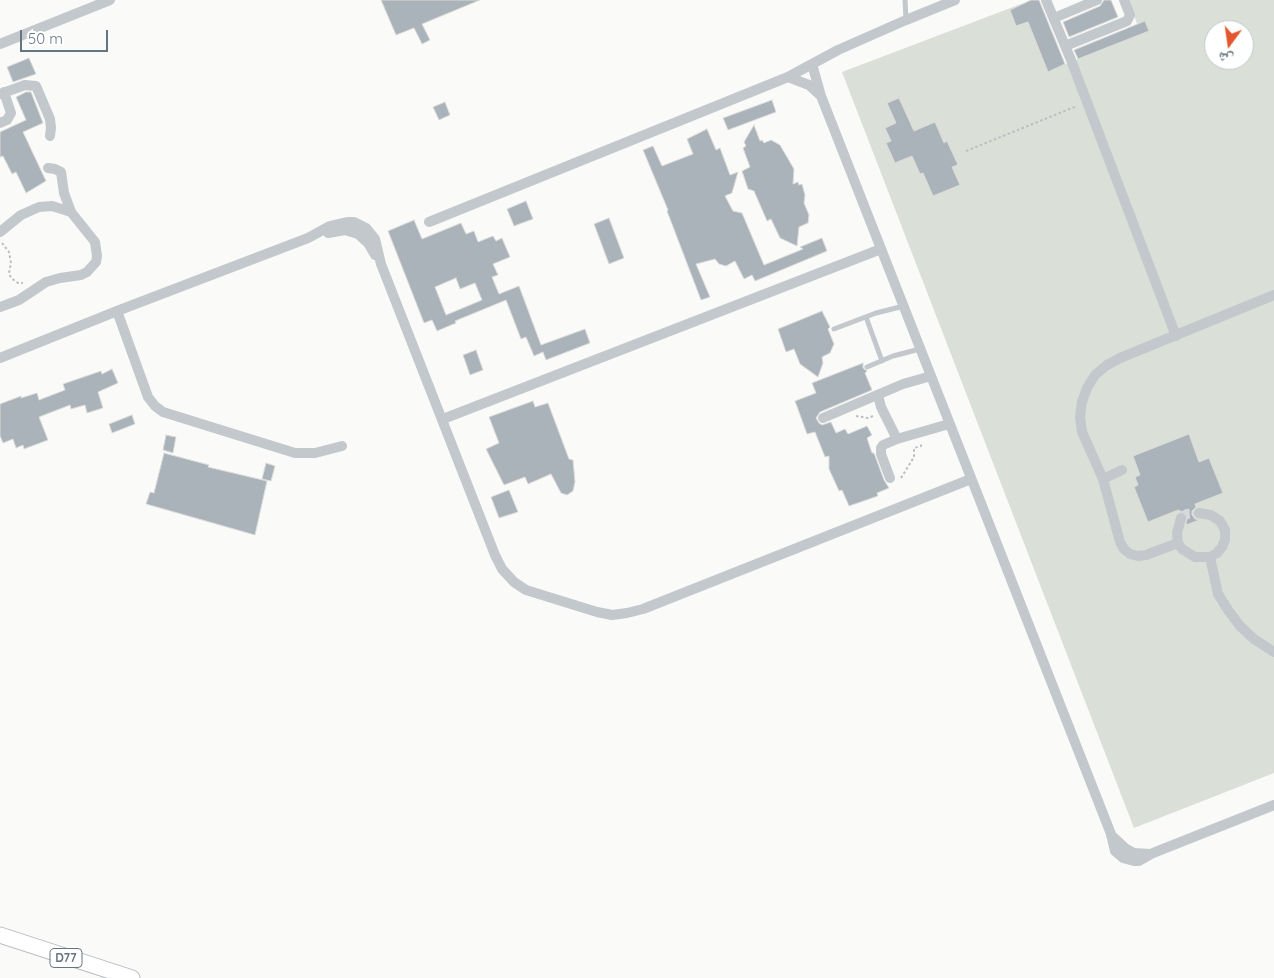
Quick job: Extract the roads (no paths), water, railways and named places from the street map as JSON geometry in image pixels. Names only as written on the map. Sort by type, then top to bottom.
[{"type":"main road","name":"D77","points":[[0,935],[132,978]]},
{"type":"street","points":[[0,44],[110,0]]},
{"type":"street","points":[[430,222],[788,77],[838,50],[955,0]]},
{"type":"street","points":[[1046,0],[1176,336]]},
{"type":"street","points":[[1054,18],[1097,0]]},
{"type":"street","points":[[1065,46],[1127,21],[1130,15],[1124,0]]},
{"type":"street","points":[[812,64],[820,96],[882,249],[1111,834],[1115,851],[1123,858],[1139,861],[1153,853],[1274,805]]},
{"type":"street","points":[[788,77],[809,85],[820,96]]},
{"type":"street","points":[[0,123],[7,120],[11,113],[2,93],[28,84],[36,86],[50,119],[50,136]]},
{"type":"street","points":[[0,307],[19,300],[46,282],[81,275],[92,268],[98,256],[96,242],[71,212],[60,172],[55,168],[48,168]]},
{"type":"street","points":[[0,232],[21,215],[32,209],[52,206],[71,212]]},
{"type":"street","points":[[0,358],[308,238],[340,223],[354,222],[360,224],[371,233],[374,239],[381,264],[444,420],[495,555],[502,569],[514,582],[526,590],[597,612],[612,614],[643,609],[971,479]]},
{"type":"street","points":[[444,420],[882,249]]},
{"type":"street","points":[[1178,543],[1146,555],[1138,556],[1130,554],[1124,549],[1120,542],[1103,479],[1082,432],[1080,417],[1082,402],[1087,388],[1095,375],[1107,366],[1274,295]]},
{"type":"street","points":[[117,311],[148,397],[154,406],[163,412],[295,453],[315,453],[342,446]]},
{"type":"street","points":[[823,418],[878,394],[931,376]]},
{"type":"street","points":[[878,394],[881,407],[897,439]]},
{"type":"street","points":[[890,478],[881,451],[883,445],[949,424]]},
{"type":"street","points":[[1103,479],[1122,470]]},
{"type":"street","points":[[1181,518],[1177,532],[1178,543],[1188,554],[1195,557],[1210,557],[1222,547],[1225,540],[1225,530],[1220,520],[1211,515],[1199,513]]},
{"type":"street","points":[[1210,557],[1218,594],[1228,610],[1240,626],[1254,639],[1274,652]]},
{"type":"lane","points":[[906,0],[906,20]]},
{"type":"lane","points":[[834,329],[904,306]]},
{"type":"lane","points":[[866,317],[882,361]]},
{"type":"lane","points":[[867,367],[920,349]]},
{"type":"tunnel","points":[[1181,518],[1187,514],[1199,513]]}]
